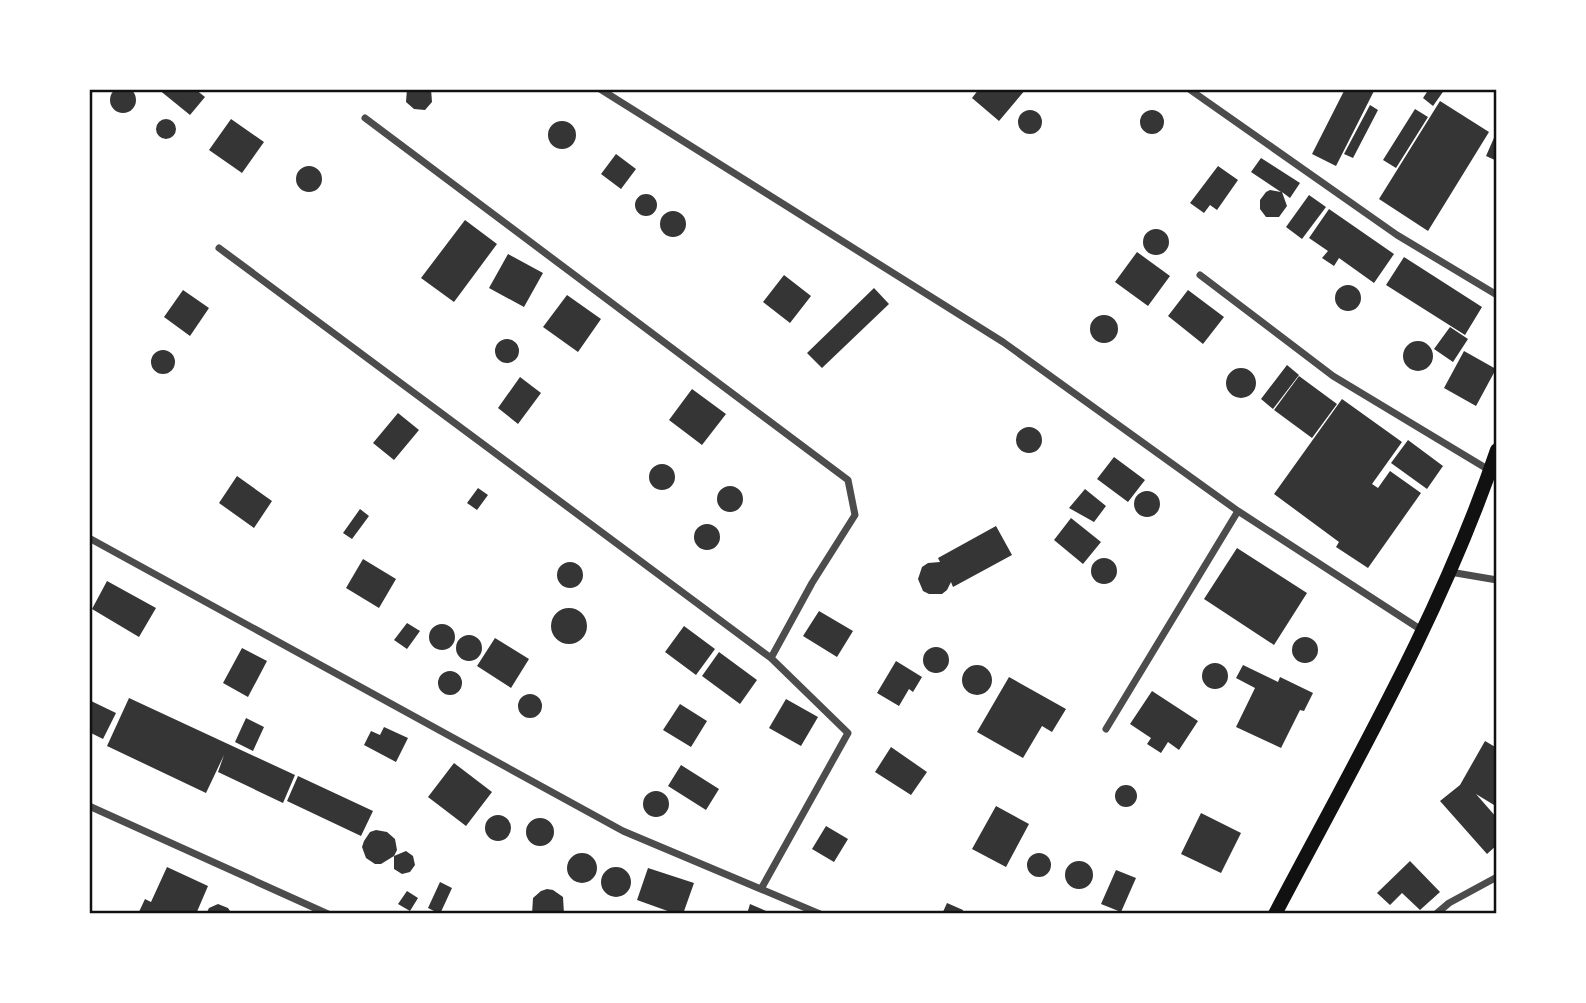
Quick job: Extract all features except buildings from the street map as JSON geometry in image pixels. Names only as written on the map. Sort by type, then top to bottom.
[{"type":"main road","points":[[1275,914],[1423,631],[1476,511],[1497,450]]},
{"type":"street","points":[[600,89],[1003,342],[1238,511],[1423,631]]},
{"type":"street","points":[[1189,89],[1397,235],[1497,295]]},
{"type":"street","points":[[365,118],[848,480],[855,515],[812,583],[771,658]]},
{"type":"street","points":[[219,248],[771,658],[848,733],[761,889]]},
{"type":"street","points":[[1200,275],[1333,376],[1490,470]]},
{"type":"street","points":[[1106,729],[1238,511]]},
{"type":"street","points":[[89,538],[623,831],[820,914]]},
{"type":"street","points":[[1450,572],[1497,580]]},
{"type":"street","points":[[89,806],[328,914]]},
{"type":"street","points":[[1436,914],[1449,903],[1497,877]]}]
